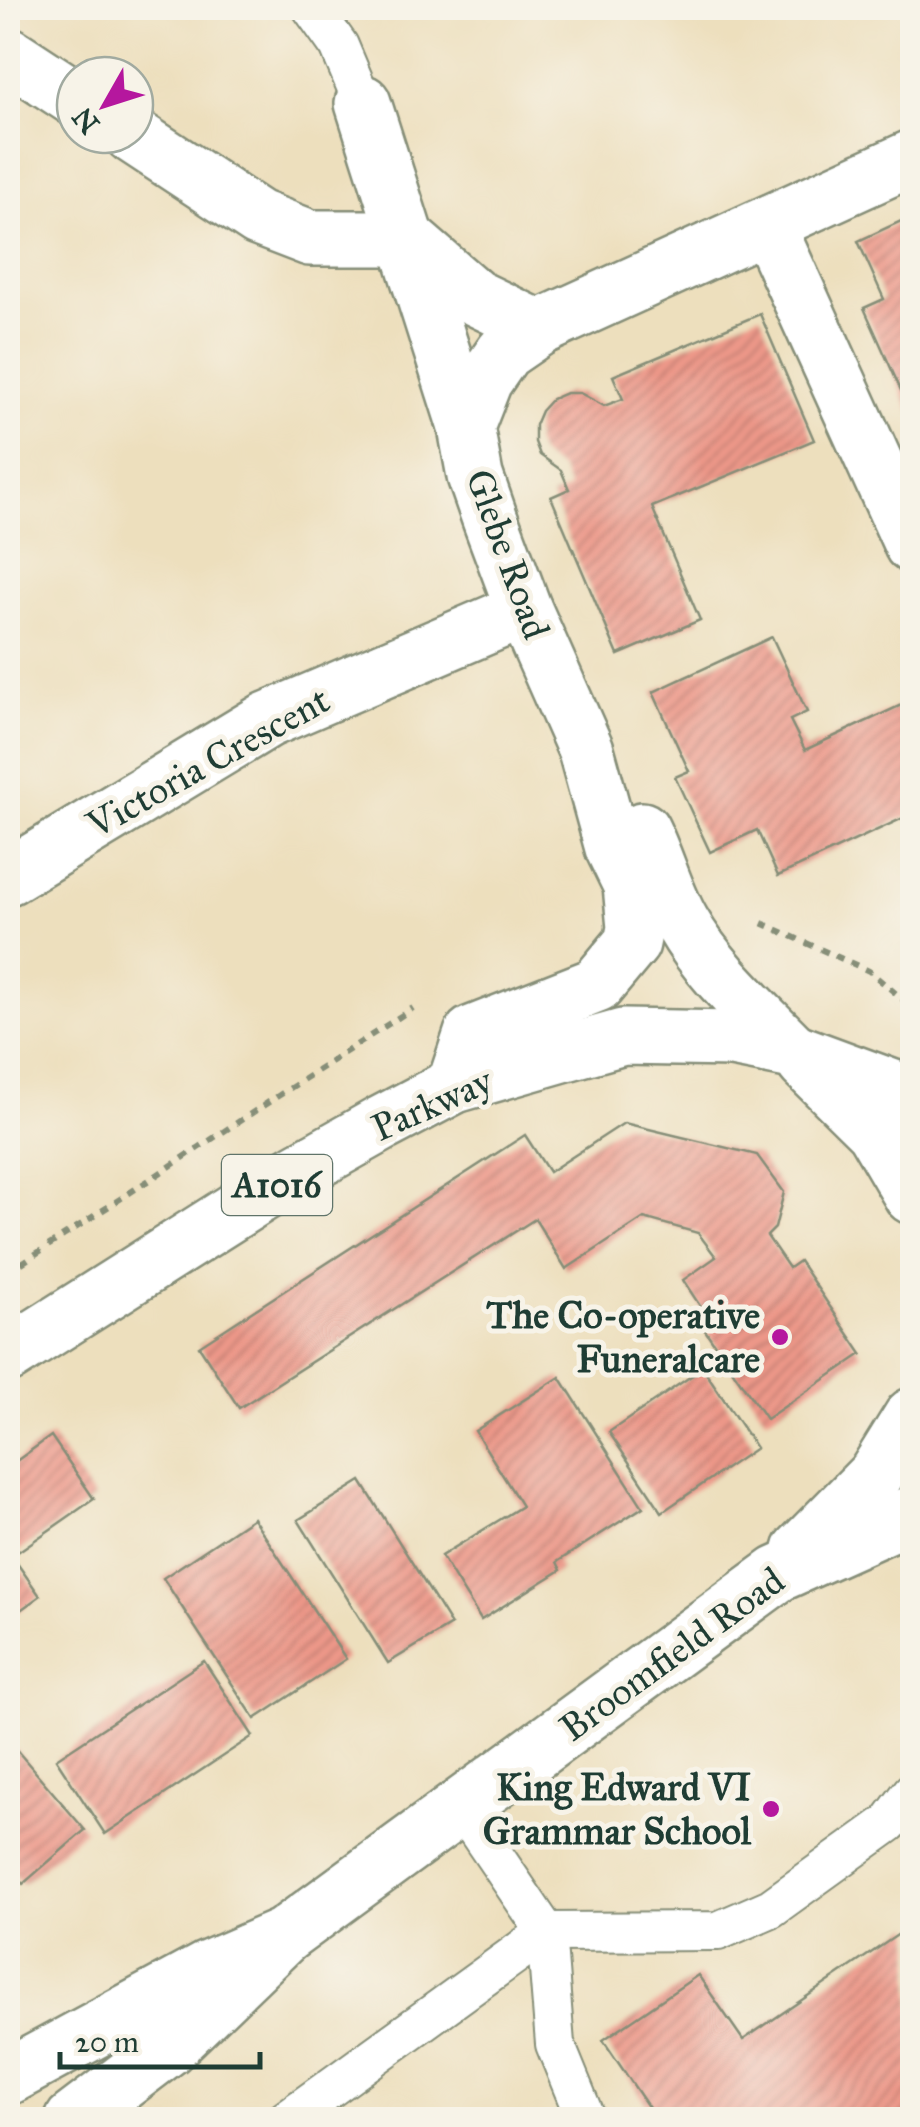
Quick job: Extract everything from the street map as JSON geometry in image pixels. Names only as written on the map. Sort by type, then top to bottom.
[{"type":"street","points":[[8,54],[55,85]]},
{"type":"street","points":[[364,103],[466,427]]},
{"type":"street","points":[[155,150],[258,218],[310,238],[406,238],[474,297],[539,328]]},
{"type":"street","name":"Glebe Road","points":[[455,1086],[472,1034],[597,985],[632,943],[634,928],[631,884],[613,848],[586,750],[524,610],[475,476],[466,427],[484,382],[504,352],[539,328],[912,158]]},
{"type":"street","points":[[767,226],[912,544]]},
{"type":"street","name":"Victoria Crescent","points":[[8,877],[268,720],[524,610]]},
{"type":"street","name":"Glebe Road","points":[[586,750],[644,833],[681,922],[694,941],[734,991],[793,1051]]},
{"type":"street","name":"Parkway","points":[[8,1355],[298,1172],[455,1086],[623,1037],[732,1040],[793,1051],[912,1096]]},
{"type":"street","points":[[793,1051],[874,1132],[912,1196]]},
{"type":"street","points":[[778,1574],[876,1474],[912,1416]]},
{"type":"street","name":"Broomfield Road","points":[[74,2120],[168,2048],[284,1936],[778,1574],[912,1514]]},
{"type":"street","points":[[8,2077],[208,1969],[284,1936]]},
{"type":"lane","points":[[312,8],[339,46],[364,103]]},
{"type":"lane","points":[[286,2120],[546,1932],[718,1930],[771,1908],[890,1823],[912,1792]]},
{"type":"lane","points":[[460,1806],[546,1932],[554,2044],[586,2120]]},
{"type":"path","points":[[756,920],[870,971],[912,1007]]},
{"type":"path","points":[[8,1272],[415,1007]]},
{"type":"building","points":[[912,216],[912,415],[864,308],[884,299],[858,241]]},
{"type":"building","points":[[760,314],[814,440],[652,507],[700,620],[618,655],[551,497],[569,489],[561,470],[540,455],[535,425],[552,399],[580,393],[604,406],[623,399],[613,376]]},
{"type":"building","points":[[772,637],[807,712],[790,720],[805,750],[912,700],[912,814],[778,876],[757,830],[710,852],[675,777],[689,771],[653,692]]},
{"type":"building","points":[[624,1123],[757,1155],[784,1192],[775,1228],[767,1236],[789,1268],[799,1261],[862,1354],[766,1419],[698,1320],[706,1315],[683,1280],[716,1257],[698,1233],[644,1218],[566,1269],[535,1219],[239,1408],[199,1346],[525,1135],[549,1172]]},
{"type":"building","points":[[703,1368],[756,1448],[662,1512],[609,1432]]},
{"type":"building","points":[[560,1377],[643,1507],[557,1562],[561,1570],[481,1620],[441,1556],[522,1506],[475,1431]]},
{"type":"building","points":[[51,1436],[94,1499],[12,1556],[40,1596],[8,1619],[8,1467]]},
{"type":"building","points":[[361,1481],[451,1625],[388,1663],[298,1520]]},
{"type":"building","points":[[253,1518],[346,1659],[255,1719],[163,1578]]},
{"type":"building","points":[[204,1661],[253,1736],[105,1834],[56,1759]]},
{"type":"building","points":[[8,1740],[85,1830],[23,1884],[8,1866]]},
{"type":"building","points":[[912,1925],[912,2120],[657,2120],[603,2040],[698,1975],[743,2040]]},
{"type":"place","name":"The Co-operative Funeralcare","points":[[780,1337]]},
{"type":"place","name":"King Edward VI Grammar School","points":[[771,1809]]}]
